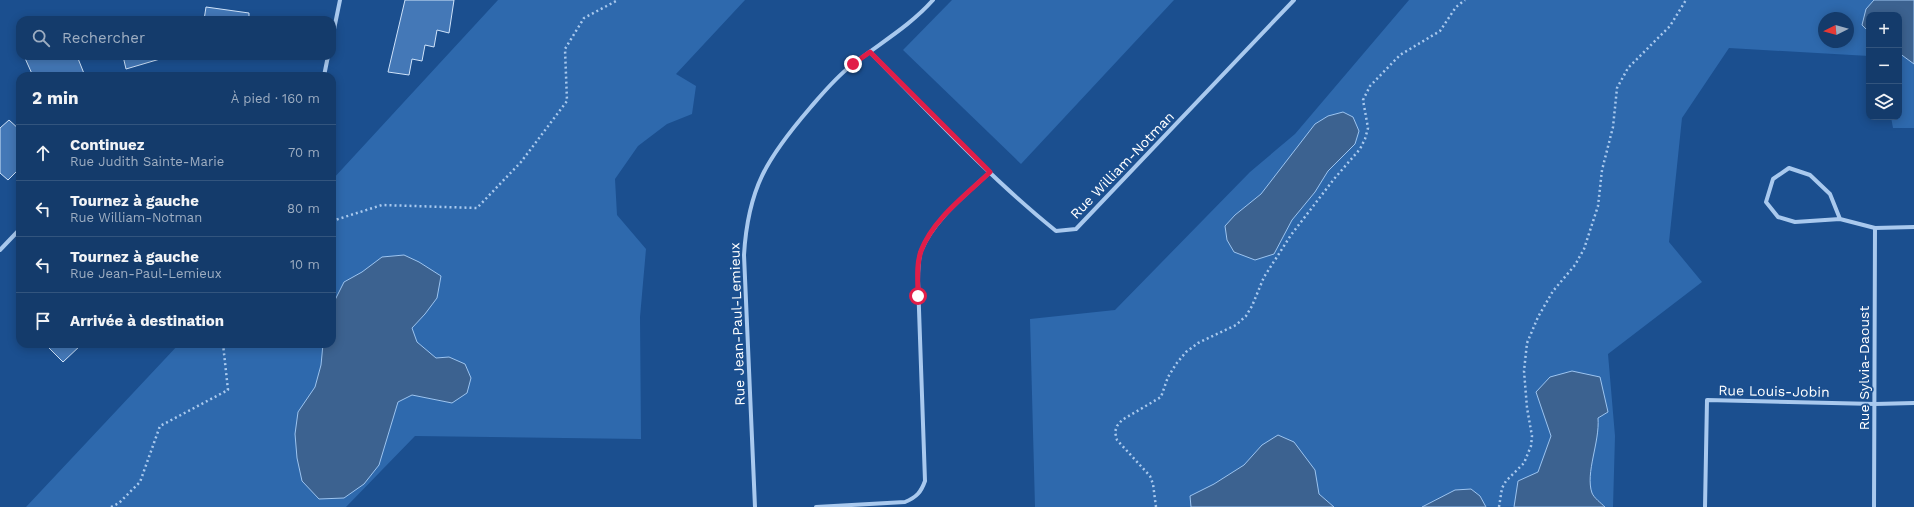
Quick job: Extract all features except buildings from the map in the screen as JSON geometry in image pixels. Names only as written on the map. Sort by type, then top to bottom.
[{"type":"street","points":[[336,20],[340,0]]},
{"type":"street","name":"Rue Jean-Paul-Lemieux","points":[[755,507],[744,255],[745,237],[752,202],[765,169],[782,140],[840,75],[909,23],[933,0]]},
{"type":"street","name":"Rue William-Notman","points":[[870,52],[990,172],[1056,231],[1076,229],[1294,0]]},
{"type":"street","points":[[325,72],[327,60]]},
{"type":"street","points":[[1840,218],[1830,194],[1810,175],[1789,168],[1773,179],[1766,202],[1778,217],[1795,222],[1840,218],[1875,228],[1914,227]]},
{"type":"street","points":[[816,507],[905,502],[917,496],[922,490],[925,481],[918,281],[918,267],[921,252],[936,226],[990,172]]},
{"type":"street","name":"Rue Sylvia-Daoust","points":[[1874,507],[1875,228]]},
{"type":"street","points":[[0,250],[16,233]]},
{"type":"street","name":"Rue Louis-Jobin","points":[[1705,507],[1707,400],[1875,404]]},
{"type":"street","points":[[1875,404],[1914,403]]},
{"type":"path","points":[[336,219],[382,205],[477,208],[520,162],[567,101],[565,49],[584,18],[618,0]]},
{"type":"path","points":[[1156,507],[1153,484],[1150,476],[1117,440],[1115,432],[1117,426],[1122,420],[1161,397],[1172,371],[1186,352],[1198,343],[1236,325],[1246,316],[1264,278],[1291,235],[1334,179],[1360,149],[1368,128],[1363,100],[1370,86],[1400,55],[1440,31],[1456,7],[1465,0]]},
{"type":"path","points":[[1499,507],[1502,488],[1506,481],[1524,463],[1531,446],[1532,436],[1524,377],[1527,343],[1538,317],[1553,291],[1575,265],[1584,249],[1598,206],[1602,170],[1613,127],[1617,88],[1628,68],[1670,26],[1686,0]]},
{"type":"path","points":[[111,507],[119,503],[140,482],[160,426],[228,390],[223,348]]},
{"type":"shaded area","points":[[498,0],[745,0],[676,74],[696,86],[692,114],[667,124],[638,146],[615,179],[617,215],[646,249],[640,317],[641,439],[415,436],[346,507],[26,507],[175,348],[336,348],[336,176]]},
{"type":"shaded area","points":[[952,0],[1174,0],[1021,164],[903,50]]},
{"type":"shaded area","points":[[1409,0],[1914,0],[1914,128],[1893,128],[1892,120],[1902,120],[1902,12],[1866,12],[1866,56],[1729,48],[1682,118],[1669,242],[1702,282],[1608,354],[1615,436],[1613,507],[1035,507],[1030,319],[1115,310],[1250,172],[1295,134]]},
{"type":"shaded area","points":[[1874,0],[1914,0],[1914,64],[1902,55],[1902,12],[1866,12],[1866,29],[1862,25],[1866,9]]},
{"type":"shaded area","points":[[1343,112],[1353,117],[1359,131],[1355,144],[1328,171],[1315,192],[1292,220],[1274,254],[1255,260],[1234,252],[1227,240],[1225,226],[1235,215],[1261,194],[1315,124],[1328,116]]},
{"type":"shaded area","points":[[404,255],[419,262],[441,276],[437,298],[412,328],[417,342],[436,358],[449,357],[465,364],[471,378],[467,393],[452,403],[412,395],[398,402],[379,465],[364,484],[344,498],[319,499],[302,481],[297,458],[295,434],[298,412],[315,387],[321,365],[323,348],[336,348],[336,298],[344,282],[362,272],[382,257]]},
{"type":"shaded area","points":[[1572,371],[1600,377],[1608,412],[1598,418],[1597,437],[1591,467],[1590,485],[1593,495],[1605,507],[1514,507],[1518,481],[1538,472],[1551,436],[1536,392],[1550,377]]},
{"type":"shaded area","points":[[1278,435],[1294,442],[1315,470],[1319,494],[1334,507],[1191,507],[1190,496],[1214,484],[1244,465],[1262,445]]},
{"type":"shaded area","points":[[1471,489],[1480,496],[1486,507],[1422,507],[1455,490]]},
{"type":"route","points":[[853,64],[870,52],[990,172],[948,212],[927,239],[921,252],[918,267],[918,296]]}]
